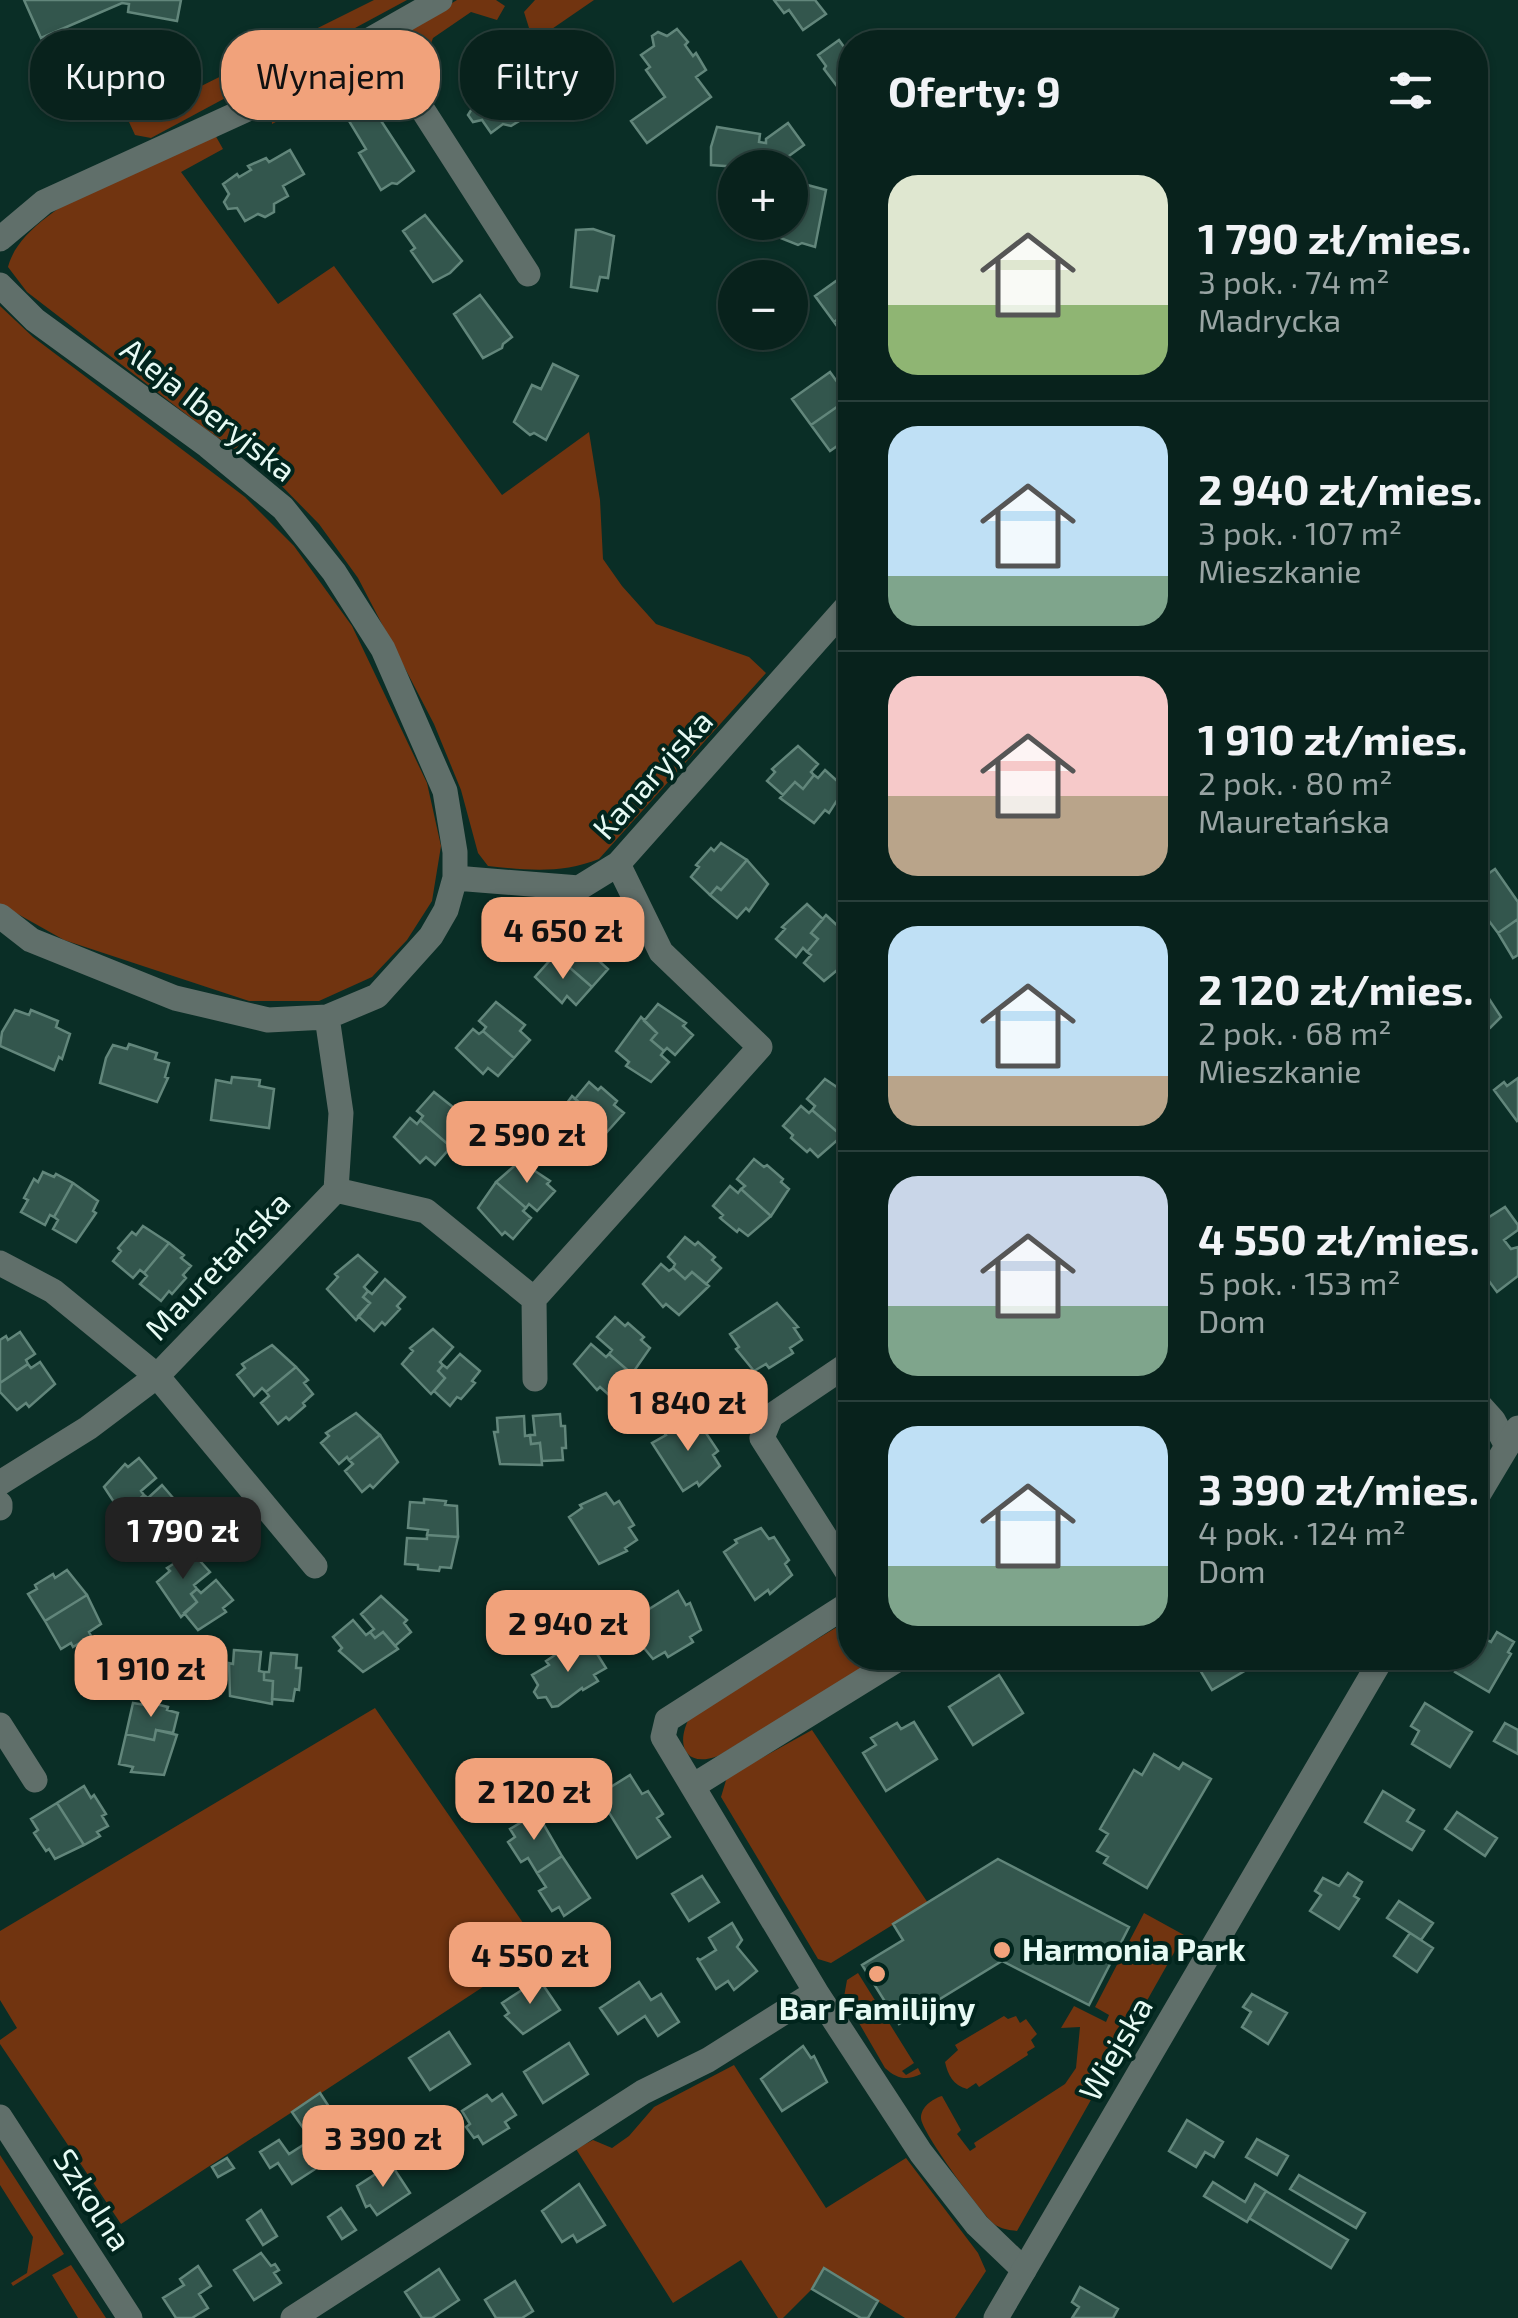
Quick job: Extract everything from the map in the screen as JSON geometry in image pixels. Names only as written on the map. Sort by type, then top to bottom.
[{"type":"street","points":[[388,30],[440,0]]},
{"type":"street","points":[[0,240],[44,202],[224,120]]},
{"type":"street","points":[[429,120],[528,274]]},
{"type":"street","name":"Aleja Iberyjska","points":[[0,285],[35,320],[208,446],[283,508],[334,572],[383,649],[445,792],[455,852],[455,878],[446,910],[431,936],[376,996],[327,1017],[268,1020],[175,998],[31,940],[0,916]]},
{"type":"street","name":"Kanaryjska","points":[[455,878],[579,888],[618,864],[838,616]]},
{"type":"street","points":[[535,1379],[534,1299],[760,1047],[660,952],[618,864]]},
{"type":"street","name":"Mauretańska","points":[[0,1482],[88,1428],[158,1376],[336,1190],[341,1112],[327,1017]]},
{"type":"street","points":[[336,1190],[426,1212],[534,1299]]},
{"type":"street","points":[[0,1262],[53,1292],[158,1376],[315,1566]]},
{"type":"street","points":[[838,1371],[772,1416],[762,1438],[838,1557]]},
{"type":"street","points":[[1488,1414],[1513,1437],[1488,1478]]},
{"type":"street","points":[[838,1611],[667,1720],[663,1737],[816,1992],[921,2153],[977,2226],[1024,2270]]},
{"type":"street","points":[[693,1786],[880,1670]]},
{"type":"street","name":"Wiejska","points":[[996,2318],[1375,1670]]},
{"type":"street","points":[[0,1725],[34,1780]]},
{"type":"street","points":[[293,2318],[643,2092],[708,2060],[816,1992]]},
{"type":"street","name":"Szkolna","points":[[0,2118],[130,2318]]},
{"type":"shaded area","points":[[374,0],[407,0],[351,30],[314,30]]},
{"type":"shaded area","points":[[457,0],[496,0],[505,6],[497,20],[471,12],[440,33],[440,30],[407,30]]},
{"type":"shaded area","points":[[535,0],[594,0],[550,30],[529,28],[524,12]]},
{"type":"shaded area","points":[[221,76],[221,100],[201,111],[201,86]]},
{"type":"shaded area","points":[[184,120],[151,138],[135,135],[129,122]]},
{"type":"shaded area","points":[[214,133],[223,149],[181,172],[278,304],[334,266],[502,495],[589,432],[600,500],[603,559],[622,586],[656,624],[749,657],[766,673],[599,859],[557,869],[488,866],[478,853],[461,790],[434,724],[358,578],[319,524],[270,474],[27,292],[8,267],[19,245],[65,204],[129,170]]},
{"type":"shaded area","points":[[0,306],[33,337],[245,497],[294,546],[352,626],[427,783],[441,846],[432,901],[407,940],[372,977],[319,1001],[249,1001],[64,940],[0,904]]},
{"type":"shaded area","points":[[838,1626],[838,1670],[860,1670],[718,1756],[697,1759],[685,1750],[684,1735],[691,1715]]},
{"type":"shaded area","points":[[375,1708],[541,1949],[121,2224],[0,2044],[17,2028],[0,2000],[0,1931]]},
{"type":"shaded area","points":[[812,1730],[928,1903],[831,1963],[818,1959],[721,1797],[727,1777]]},
{"type":"shaded area","points":[[1144,1913],[1184,1935],[1017,2231],[999,2227],[941,2155],[924,2126],[923,2110],[942,2096],[961,2130],[957,2134],[970,2151],[976,2147],[974,2143],[1065,2084],[1076,2068],[1080,2027],[1061,2028],[1074,2006],[1106,2022],[1109,2015],[1095,2007]]},
{"type":"shaded area","points":[[858,1973],[914,2063],[902,2071],[906,2075],[918,2068],[921,2074],[902,2078],[885,2068],[844,1997],[847,1980]]},
{"type":"shaded area","points":[[1004,2016],[1016,2016],[1020,2023],[1026,2019],[1037,2034],[1031,2040],[1035,2047],[979,2087],[976,2083],[967,2089],[958,2085],[945,2062],[958,2050],[955,2045]]},
{"type":"shaded area","points":[[734,2065],[826,2208],[906,2158],[978,2253],[986,2271],[955,2318],[905,2318],[824,2268],[812,2289],[783,2318],[778,2318],[741,2260],[673,2303],[576,2149],[593,2140],[612,2148],[629,2136],[654,2107]]},
{"type":"shaded area","points":[[0,2155],[64,2254],[13,2286],[11,2283],[27,2273],[33,2237],[0,2185]]},
{"type":"shaded area","points":[[71,2265],[106,2318],[78,2318],[52,2275]]},
{"type":"building","points":[[24,0],[181,0],[177,21],[128,12],[129,4],[122,3],[60,30],[37,30]]},
{"type":"building","points":[[774,0],[815,0],[826,14],[803,30],[789,10],[784,13]]},
{"type":"building","points":[[677,29],[706,70],[696,77],[711,97],[647,143],[631,121],[665,97],[646,70],[650,67],[641,55],[654,46],[652,36],[658,32],[667,36]]},
{"type":"building","points":[[838,41],[838,87],[824,69],[826,66],[818,55]]},
{"type":"building","points":[[381,120],[414,171],[381,190],[359,153],[366,149],[349,121]]},
{"type":"building","points":[[482,120],[519,120],[511,126],[503,124],[491,133]]},
{"type":"building","points":[[788,123],[804,145],[797,150],[718,150],[718,165],[711,165],[717,127],[760,134],[759,142],[766,143]]},
{"type":"building","points":[[290,150],[304,174],[283,186],[288,196],[274,204],[274,212],[245,221],[237,208],[228,209],[224,202],[229,194],[223,184],[251,170],[248,166],[266,158],[269,162]]},
{"type":"building","points":[[808,185],[826,190],[815,247],[786,240],[808,240]]},
{"type":"building","points":[[425,215],[462,261],[433,282],[411,251],[415,248],[403,231]]},
{"type":"building","points":[[593,229],[614,236],[608,278],[600,277],[597,291],[571,287],[576,230]]},
{"type":"building","points":[[838,280],[838,319],[834,322],[815,296]]},
{"type":"building","points":[[480,295],[512,337],[502,348],[483,358],[454,314]]},
{"type":"building","points":[[553,364],[578,376],[546,440],[534,433],[530,435],[514,422],[532,385],[541,389]]},
{"type":"building","points":[[830,372],[838,383],[838,406],[811,425],[792,399]]},
{"type":"building","points":[[838,406],[838,445],[830,451],[811,425]]},
{"type":"building","points":[[798,746],[818,764],[803,789],[795,782],[783,795],[767,781],[775,772],[772,769]]},
{"type":"building","points":[[825,770],[838,782],[838,799],[829,813],[825,810],[814,823],[780,798],[795,782],[803,789],[814,775],[818,778]]},
{"type":"building","points":[[721,843],[747,860],[721,890],[717,887],[710,895],[691,877],[711,848],[714,851]]},
{"type":"building","points":[[747,860],[768,884],[749,911],[746,908],[737,918],[710,895],[717,887],[721,890]]},
{"type":"building","points":[[1495,869],[1518,902],[1518,919],[1498,933],[1488,920],[1488,874]]},
{"type":"building","points":[[807,904],[823,919],[811,933],[818,939],[807,952],[803,948],[796,957],[776,939],[785,929],[782,927]]},
{"type":"building","points":[[826,915],[838,926],[838,969],[824,981],[804,963],[818,939],[811,933]]},
{"type":"building","points":[[1518,919],[1518,955],[1513,958],[1498,933]]},
{"type":"building","points":[[575,932],[604,954],[599,961],[608,969],[592,987],[561,960],[564,956],[558,950]]},
{"type":"building","points":[[552,958],[558,963],[561,960],[592,987],[576,1005],[567,996],[562,1003],[535,977]]},
{"type":"building","points":[[1488,997],[1501,1017],[1488,1029]]},
{"type":"building","points":[[496,1002],[525,1025],[520,1031],[530,1040],[514,1058],[483,1031],[486,1027],[479,1021]]},
{"type":"building","points":[[658,1004],[686,1023],[683,1026],[693,1035],[675,1055],[651,1040],[657,1033],[644,1021]]},
{"type":"building","points":[[15,1010],[29,1015],[31,1010],[58,1021],[56,1027],[70,1034],[54,1070],[0,1046],[2,1032]]},
{"type":"building","points":[[641,1017],[657,1033],[651,1040],[664,1051],[661,1055],[669,1062],[651,1082],[626,1066],[629,1062],[616,1051]]},
{"type":"building","points":[[473,1029],[479,1034],[483,1031],[514,1058],[498,1076],[488,1068],[483,1074],[456,1048]]},
{"type":"building","points":[[129,1044],[157,1053],[155,1059],[169,1063],[165,1077],[168,1078],[157,1102],[100,1083],[113,1045],[127,1049]]},
{"type":"building","points":[[232,1077],[260,1080],[259,1086],[274,1089],[269,1128],[211,1120],[216,1080],[231,1083]]},
{"type":"building","points":[[1518,1078],[1518,1120],[1517,1121],[1494,1090]]},
{"type":"building","points":[[825,1079],[838,1088],[838,1133],[812,1110],[815,1106],[807,1099]]},
{"type":"building","points":[[589,1082],[617,1101],[614,1105],[624,1113],[606,1133],[582,1118],[588,1110],[575,1099]]},
{"type":"building","points":[[434,1092],[463,1115],[458,1121],[467,1129],[451,1147],[420,1120],[423,1116],[417,1111]]},
{"type":"building","points":[[572,1096],[588,1110],[582,1118],[595,1129],[592,1133],[600,1140],[582,1160],[557,1144],[560,1141],[547,1130]]},
{"type":"building","points":[[801,1106],[809,1113],[812,1110],[838,1133],[838,1140],[818,1157],[791,1138],[793,1135],[783,1126]]},
{"type":"building","points":[[410,1118],[417,1124],[420,1120],[451,1147],[435,1165],[426,1157],[420,1163],[394,1137]]},
{"type":"building","points":[[754,1159],[764,1167],[767,1165],[789,1189],[771,1216],[741,1189],[745,1186],[737,1179]]},
{"type":"building","points":[[520,1161],[550,1181],[547,1184],[555,1191],[537,1211],[529,1204],[526,1208],[496,1182]]},
{"type":"building","points":[[43,1172],[73,1183],[54,1217],[50,1215],[45,1225],[21,1212],[34,1179],[38,1182]]},
{"type":"building","points":[[496,1182],[526,1208],[523,1211],[531,1218],[513,1239],[505,1232],[502,1235],[478,1208]]},
{"type":"building","points":[[73,1183],[98,1201],[93,1211],[96,1213],[76,1242],[53,1229],[58,1220],[54,1217]]},
{"type":"building","points":[[730,1186],[738,1193],[741,1189],[771,1216],[748,1236],[720,1218],[723,1215],[713,1206]]},
{"type":"building","points":[[1505,1207],[1518,1225],[1518,1230],[1504,1240],[1511,1249],[1518,1247],[1518,1276],[1497,1292],[1488,1280],[1488,1218]]},
{"type":"building","points":[[143,1226],[169,1243],[144,1273],[140,1270],[133,1278],[113,1261],[121,1251],[118,1248]]},
{"type":"building","points":[[685,1237],[695,1245],[698,1242],[721,1268],[706,1284],[692,1272],[685,1279],[668,1257]]},
{"type":"building","points":[[169,1243],[191,1266],[183,1275],[186,1278],[161,1301],[140,1284],[147,1276],[144,1273]]},
{"type":"building","points":[[358,1255],[377,1272],[364,1287],[368,1291],[363,1297],[370,1303],[356,1320],[327,1289],[338,1277],[335,1274]]},
{"type":"building","points":[[661,1264],[685,1279],[692,1272],[709,1286],[679,1315],[666,1304],[663,1307],[643,1284]]},
{"type":"building","points":[[385,1279],[405,1297],[397,1306],[400,1309],[374,1331],[358,1316],[370,1303],[363,1297],[368,1291],[372,1294]]},
{"type":"building","points":[[777,1303],[798,1327],[794,1328],[802,1340],[790,1348],[793,1353],[769,1368],[766,1364],[754,1371],[736,1349],[739,1347],[730,1334]]},
{"type":"building","points":[[615,1317],[644,1337],[641,1340],[650,1348],[632,1374],[597,1337]]},
{"type":"building","points":[[433,1329],[453,1347],[440,1362],[443,1365],[438,1371],[445,1378],[431,1394],[402,1364],[413,1351],[410,1348]]},
{"type":"building","points":[[20,1332],[35,1354],[26,1360],[28,1364],[0,1383],[0,1340]]},
{"type":"building","points":[[591,1344],[632,1374],[608,1394],[600,1387],[597,1390],[574,1364]]},
{"type":"building","points":[[272,1345],[296,1367],[266,1392],[262,1388],[254,1396],[237,1375],[245,1368],[242,1364]]},
{"type":"building","points":[[460,1354],[480,1371],[472,1381],[475,1383],[450,1406],[434,1391],[445,1378],[438,1371],[443,1365],[447,1368]]},
{"type":"building","points":[[40,1362],[55,1384],[29,1407],[26,1403],[17,1410],[0,1392],[0,1383],[28,1364],[31,1368]]},
{"type":"building","points":[[296,1367],[308,1380],[304,1383],[313,1394],[289,1420],[286,1417],[278,1424],[261,1403],[269,1396],[266,1392]]},
{"type":"building","points":[[356,1413],[380,1435],[339,1464],[321,1443],[329,1436],[326,1433]]},
{"type":"building","points":[[560,1414],[561,1426],[565,1426],[563,1460],[542,1461],[540,1443],[531,1444],[530,1435],[535,1435],[533,1416]]},
{"type":"building","points":[[524,1416],[525,1436],[530,1435],[531,1444],[540,1443],[542,1465],[500,1464],[494,1432],[498,1432],[497,1418]]},
{"type":"building","points":[[690,1419],[697,1431],[702,1427],[718,1451],[713,1455],[720,1466],[699,1486],[697,1482],[683,1491],[652,1443],[666,1435],[663,1431]]},
{"type":"building","points":[[380,1435],[398,1462],[373,1488],[370,1485],[362,1492],[345,1471],[353,1464],[349,1460]]},
{"type":"building","points":[[139,1458],[156,1478],[141,1491],[144,1495],[138,1500],[144,1508],[127,1522],[104,1487],[125,1464],[128,1467]]},
{"type":"building","points":[[162,1485],[180,1506],[170,1514],[173,1518],[144,1536],[131,1519],[144,1508],[138,1500],[144,1495],[148,1498]]},
{"type":"building","points":[[606,1493],[614,1504],[619,1501],[634,1525],[629,1528],[637,1540],[625,1548],[627,1551],[599,1564],[569,1517],[582,1508],[580,1505]]},
{"type":"building","points":[[424,1499],[457,1506],[458,1537],[427,1535],[428,1530],[408,1528],[410,1502],[424,1503]]},
{"type":"building","points":[[761,1528],[769,1539],[774,1537],[789,1560],[785,1564],[792,1575],[770,1594],[768,1590],[755,1600],[724,1552],[737,1543],[735,1540]]},
{"type":"building","points":[[427,1535],[458,1537],[451,1568],[440,1567],[439,1571],[405,1564],[407,1538],[427,1539]]},
{"type":"building","points":[[192,1552],[210,1572],[194,1585],[197,1589],[191,1594],[197,1602],[181,1617],[157,1582],[170,1571],[167,1568]]},
{"type":"building","points":[[67,1570],[87,1595],[45,1621],[28,1594],[37,1589],[35,1585]]},
{"type":"building","points":[[216,1580],[233,1600],[223,1608],[226,1612],[198,1630],[184,1613],[197,1602],[191,1594],[197,1589],[201,1593]]},
{"type":"building","points":[[678,1591],[686,1605],[690,1603],[701,1630],[690,1637],[693,1642],[668,1657],[665,1652],[653,1659],[635,1637],[638,1635],[630,1621]]},
{"type":"building","points":[[87,1595],[101,1624],[89,1632],[91,1636],[61,1649],[45,1621]]},
{"type":"building","points":[[381,1596],[407,1620],[404,1623],[411,1632],[395,1646],[383,1632],[375,1638],[370,1632],[374,1629],[361,1614]]},
{"type":"building","points":[[353,1620],[366,1635],[370,1632],[375,1638],[383,1632],[398,1649],[363,1672],[339,1651],[342,1648],[333,1637]]},
{"type":"building","points":[[1497,1632],[1514,1642],[1489,1692],[1455,1672],[1488,1670],[1488,1640],[1491,1642]]},
{"type":"building","points":[[591,1644],[606,1668],[594,1675],[598,1681],[558,1706],[552,1707],[546,1697],[538,1698],[534,1692],[538,1685],[532,1675],[549,1665],[546,1661],[561,1651],[564,1656]]},
{"type":"building","points":[[234,1650],[261,1652],[259,1671],[264,1672],[264,1680],[273,1681],[272,1704],[230,1696],[229,1663],[233,1664]]},
{"type":"building","points":[[271,1653],[297,1655],[296,1668],[301,1668],[299,1690],[295,1689],[293,1701],[272,1699],[273,1681],[264,1680]]},
{"type":"building","points":[[1200,1670],[1246,1670],[1212,1690]]},
{"type":"building","points":[[999,1675],[1023,1713],[973,1745],[949,1707]]},
{"type":"building","points":[[147,1702],[178,1713],[173,1733],[156,1730],[154,1740],[126,1734],[133,1703]]},
{"type":"building","points":[[1425,1703],[1472,1732],[1450,1767],[1412,1744],[1419,1731],[1411,1726]]},
{"type":"building","points":[[914,1722],[937,1759],[886,1791],[863,1753],[876,1745],[871,1738],[897,1723],[901,1729]]},
{"type":"building","points":[[1505,1723],[1518,1730],[1518,1754],[1494,1741]]},
{"type":"building","points":[[156,1730],[177,1735],[164,1775],[131,1772],[133,1767],[119,1764],[126,1734],[154,1740]]},
{"type":"building","points":[[1154,1754],[1179,1769],[1183,1763],[1211,1779],[1147,1888],[1104,1863],[1108,1857],[1097,1851],[1108,1834],[1100,1829],[1134,1770],[1142,1775]]},
{"type":"building","points":[[630,1775],[642,1794],[648,1791],[663,1814],[657,1818],[670,1837],[637,1858],[598,1795]]},
{"type":"building","points":[[84,1786],[106,1814],[102,1816],[108,1826],[84,1845],[57,1803]]},
{"type":"building","points":[[1383,1791],[1414,1810],[1407,1821],[1424,1831],[1412,1850],[1365,1822]]},
{"type":"building","points":[[57,1803],[84,1845],[55,1859],[34,1833],[38,1830],[31,1819]]},
{"type":"building","points":[[1457,1812],[1497,1838],[1485,1856],[1445,1829]]},
{"type":"building","points":[[537,1813],[562,1856],[537,1873],[528,1858],[521,1862],[508,1842],[515,1837],[510,1829]]},
{"type":"building","points":[[562,1856],[590,1898],[564,1916],[559,1907],[552,1911],[539,1891],[546,1887],[537,1873]]},
{"type":"building","name":"Harmonia Park","points":[[998,1859],[1129,1927],[1089,2005],[1002,1961],[899,2024],[862,1965],[903,1940],[893,1924]]},
{"type":"building","points":[[1348,1873],[1362,1882],[1354,1896],[1359,1899],[1339,1929],[1310,1911],[1321,1895],[1315,1891],[1323,1878],[1339,1886]]},
{"type":"building","points":[[702,1876],[719,1902],[689,1921],[672,1894]]},
{"type":"building","points":[[1399,1901],[1433,1923],[1421,1940],[1387,1918]]},
{"type":"building","points":[[732,1923],[742,1940],[737,1947],[757,1971],[734,1990],[728,1981],[716,1989],[697,1958],[700,1960],[716,1950],[709,1938]]},
{"type":"building","points":[[1410,1933],[1433,1948],[1417,1972],[1394,1956]]},
{"type":"building","points":[[539,1979],[560,2010],[523,2034],[505,2016],[509,2013],[502,2003]]},
{"type":"building","points":[[639,1982],[651,2000],[661,1994],[679,2022],[658,2036],[645,2016],[618,2034],[600,2008]]},
{"type":"building","points":[[1252,1994],[1287,2013],[1268,2044],[1242,2027],[1251,2012],[1243,2007]]},
{"type":"building","points":[[449,2032],[470,2064],[430,2090],[409,2058]]},
{"type":"building","points":[[569,2043],[588,2074],[543,2103],[524,2072]]},
{"type":"building","points":[[803,2046],[811,2058],[814,2056],[827,2082],[782,2111],[761,2079]]},
{"type":"building","points":[[320,2093],[333,2113],[306,2132],[292,2112]]},
{"type":"building","points":[[502,2094],[516,2115],[505,2122],[509,2128],[483,2144],[466,2127],[470,2124],[462,2111],[487,2095],[492,2101]]},
{"type":"building","points":[[1187,2120],[1223,2142],[1214,2157],[1205,2152],[1196,2167],[1169,2151]]},
{"type":"building","points":[[318,2124],[345,2157],[329,2167],[306,2132]]},
{"type":"building","points":[[1257,2139],[1288,2156],[1277,2175],[1246,2157]]},
{"type":"building","points":[[279,2140],[289,2154],[311,2140],[326,2162],[292,2184],[278,2163],[270,2168],[260,2152]]},
{"type":"building","points":[[227,2158],[234,2168],[218,2177],[212,2167]]},
{"type":"building","points":[[391,2164],[410,2193],[377,2215],[370,2205],[366,2207],[357,2186]]},
{"type":"building","points":[[1299,2175],[1365,2213],[1356,2228],[1290,2189]]},
{"type":"building","points":[[1213,2182],[1245,2202],[1255,2184],[1266,2191],[1247,2222],[1204,2196]]},
{"type":"building","points":[[579,2184],[605,2225],[577,2242],[573,2235],[562,2242],[542,2211]]},
{"type":"building","points":[[1266,2191],[1348,2240],[1331,2268],[1249,2218]]},
{"type":"building","points":[[341,2208],[356,2230],[342,2239],[328,2217]]},
{"type":"building","points":[[261,2210],[277,2236],[263,2245],[247,2220]]},
{"type":"building","points":[[261,2253],[279,2270],[274,2273],[281,2283],[254,2300],[234,2270]]},
{"type":"building","points":[[198,2266],[211,2286],[199,2294],[208,2308],[192,2318],[176,2318],[163,2298],[184,2285],[180,2279]]},
{"type":"building","points":[[824,2268],[878,2301],[868,2318],[861,2318],[812,2289]]},
{"type":"building","points":[[439,2269],[459,2300],[432,2318],[422,2318],[405,2292]]},
{"type":"building","points":[[515,2281],[533,2311],[522,2318],[496,2318],[485,2300]]},
{"type":"building","points":[[1080,2287],[1118,2309],[1113,2318],[1072,2318],[1079,2307],[1072,2302]]},
{"type":"place","name":"Harmonia Park","points":[[1002,1950]]},
{"type":"place","name":"Bar Familijny","points":[[877,1974]]}]
